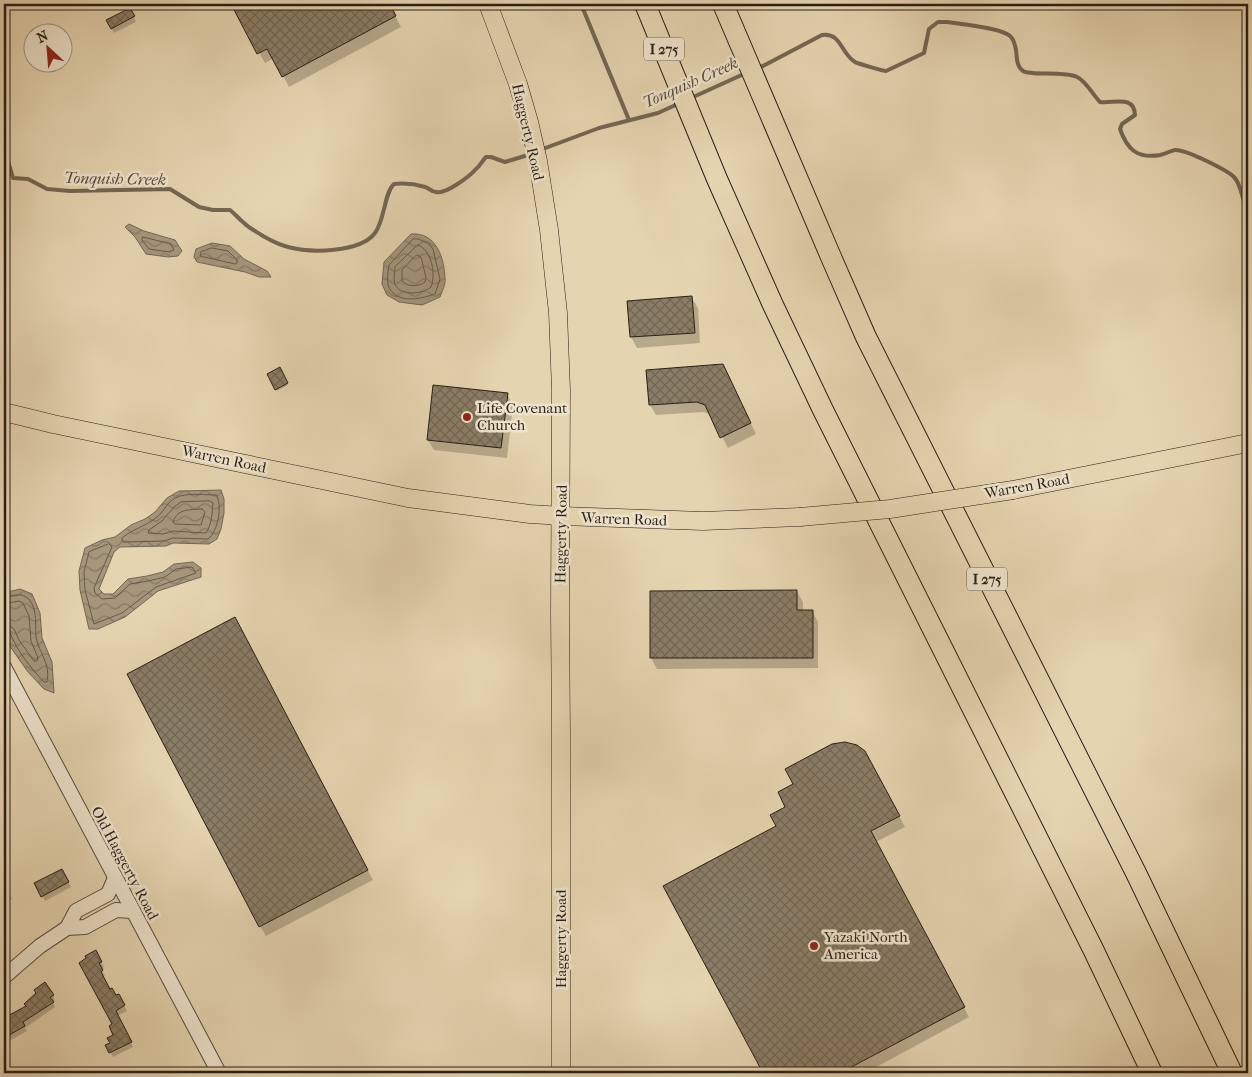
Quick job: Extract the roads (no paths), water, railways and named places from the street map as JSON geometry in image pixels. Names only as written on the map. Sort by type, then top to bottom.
[{"type":"highway","name":"I 275","points":[[645,4],[773,305],[823,410],[1086,936],[1152,1073]]},
{"type":"highway","name":"I 275","points":[[723,4],[866,337],[1139,880],[1232,1073]]},
{"type":"main road","name":"Haggerty Road","points":[[488,4],[518,84],[534,143],[551,249],[558,313],[562,516],[560,613],[561,1073]]},
{"type":"main road","name":"Warren Road","points":[[4,412],[53,424],[417,500],[530,514],[703,521],[800,517],[890,508],[1013,490],[1248,443]]},
{"type":"street","name":"Old Haggerty Road","points":[[4,667],[8,686],[115,878],[219,1073]]},
{"type":"street","points":[[4,977],[34,951],[67,928],[76,911],[108,894],[115,878]]},
{"type":"street","points":[[67,928],[85,927],[116,910],[132,911]]},
{"type":"water","points":[[129,224],[144,231],[175,240],[182,251],[178,256],[168,257],[146,254],[135,237],[125,227]]},
{"type":"water","points":[[411,234],[420,234],[427,237],[437,247],[443,262],[445,283],[440,297],[422,305],[399,302],[387,295],[382,284],[384,262]]},
{"type":"water","points":[[212,243],[230,246],[244,259],[267,271],[271,277],[259,277],[245,272],[197,262],[194,257],[196,249]]},
{"type":"water","points":[[221,490],[224,499],[224,513],[217,539],[209,544],[173,543],[166,546],[120,547],[114,552],[99,589],[104,594],[113,594],[128,579],[163,572],[174,564],[193,562],[201,568],[201,577],[158,591],[125,617],[98,629],[89,629],[80,590],[79,571],[85,548],[102,540],[115,537],[131,525],[145,519],[155,512],[167,498],[179,491]]},
{"type":"water","points":[[20,589],[32,594],[40,613],[42,638],[52,662],[54,693],[44,689],[28,672],[9,645],[4,630],[4,593]]},
{"type":"waterway","points":[[581,4],[629,120]]},
{"type":"waterway","name":"Tonquish Creek","points":[[757,69],[822,35],[828,35],[837,40],[855,62],[886,71],[924,53],[929,29],[938,22],[971,25],[999,31],[1006,33],[1012,39],[1018,64],[1023,71],[1071,75],[1083,82],[1100,102],[1122,101],[1131,104],[1135,115],[1122,124],[1120,129],[1126,142],[1134,151],[1139,154],[1152,156],[1162,155],[1175,150],[1196,156],[1215,165],[1237,180],[1248,209]]},
{"type":"waterway","name":"Tonquish Creek","points":[[691,98],[746,73]]},
{"type":"waterway","name":"Tonquish Creek","points":[[540,150],[599,128],[658,113],[680,103]]},
{"type":"waterway","name":"Tonquish Creek","points":[[4,158],[8,161],[13,178],[28,179],[47,189],[70,191],[170,189],[199,207],[213,210],[230,210],[251,228],[278,244],[297,249],[334,250],[347,248],[368,240],[375,233],[381,221],[388,194],[394,184],[417,185],[435,192],[445,191],[463,180],[486,157],[505,162],[531,154]]},
{"type":"place","name":"Life Covenant Church","points":[[467,417]]},
{"type":"place","name":"Yazaki North America","points":[[814,946]]}]
